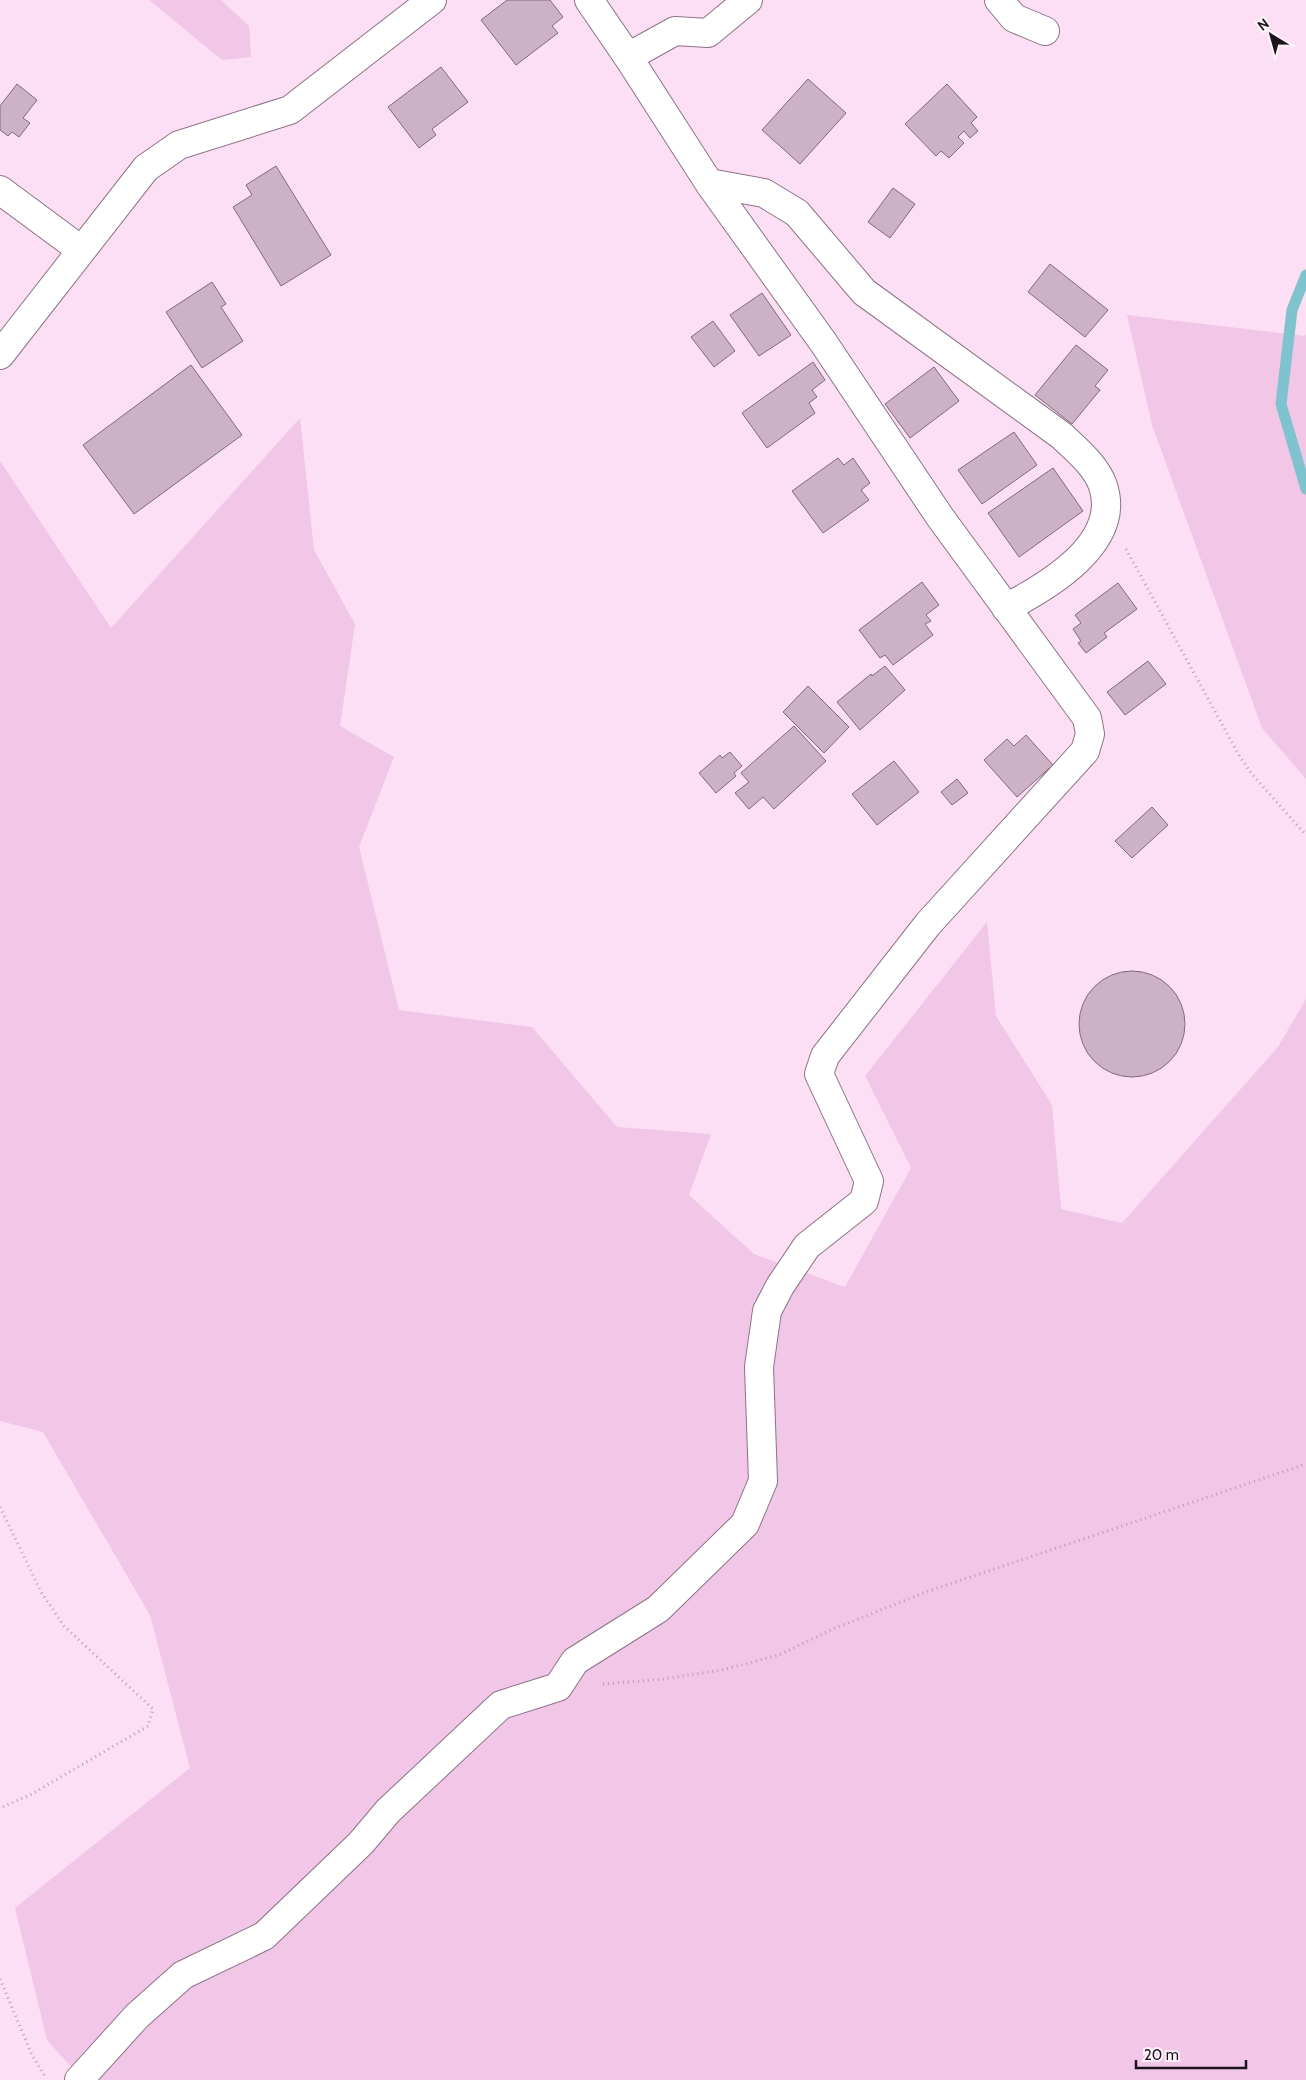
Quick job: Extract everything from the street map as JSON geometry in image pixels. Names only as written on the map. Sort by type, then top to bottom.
[{"type":"street","points":[[0,356],[146,168],[179,146],[223,129],[290,110],[432,0]]},
{"type":"street","points":[[79,2080],[137,2016],[184,1975],[264,1936],[361,1843],[388,1811],[501,1705],[558,1687],[575,1661],[658,1609],[745,1524],[763,1481],[760,1367],[768,1311],[780,1286],[807,1246],[864,1201],[869,1181],[819,1074],[825,1056],[928,924],[1086,751],[1090,734],[1087,718],[940,517],[823,342],[709,183],[589,0]]},
{"type":"street","points":[[628,57],[675,31],[708,33],[748,0]]},
{"type":"street","points":[[999,0],[1014,18],[1044,31]]},
{"type":"street","points":[[709,183],[764,193],[797,213],[864,292],[1062,436],[1079,452],[1103,486],[1108,515],[1090,547],[1046,587],[1006,608]]},
{"type":"street","points":[[0,190],[81,250]]},
{"type":"path","points":[[1108,515],[1240,757],[1250,773],[1306,835]]},
{"type":"path","points":[[558,1687],[663,1679],[722,1670],[779,1655],[833,1628],[926,1592],[1306,1464]]},
{"type":"path","points":[[0,1507],[40,1592],[64,1626],[152,1709],[148,1726],[30,1795],[0,1808]]},
{"type":"path","points":[[0,1979],[32,2055],[47,2080]]},
{"type":"shaded area","points":[[149,0],[221,0],[249,26],[251,57],[222,60]]},
{"type":"shaded area","points":[[1127,315],[1305,336],[1306,334],[1306,779],[1262,728],[1152,425]]},
{"type":"shaded area","points":[[300,418],[314,550],[355,624],[340,726],[394,757],[359,847],[399,1010],[532,1027],[617,1127],[711,1134],[689,1195],[754,1254],[845,1287],[911,1168],[865,1076],[987,922],[996,1016],[1052,1105],[1061,1209],[1122,1223],[1278,1047],[1306,999],[1306,2080],[83,2080],[47,2040],[15,1908],[190,1768],[150,1615],[43,1432],[0,1421],[0,461],[111,628]]},
{"type":"building","points":[[507,0],[550,0],[563,17],[552,26],[558,33],[516,65],[481,20]]},
{"type":"building","points":[[441,67],[468,102],[432,129],[436,135],[419,148],[388,107]]},
{"type":"building","points":[[808,79],[846,113],[800,164],[762,130]]},
{"type":"building","points":[[17,84],[37,100],[23,118],[30,123],[19,137],[12,132],[8,136],[0,130],[0,106]]},
{"type":"building","points":[[947,84],[977,117],[971,123],[978,131],[970,138],[964,131],[958,137],[964,143],[949,158],[941,151],[936,156],[905,124]]},
{"type":"building","points":[[276,166],[331,255],[281,286],[233,207],[252,195],[246,185]]},
{"type":"building","points":[[893,188],[915,204],[890,238],[868,222]]},
{"type":"building","points":[[1050,264],[1108,310],[1085,337],[1028,292]]},
{"type":"building","points":[[212,282],[226,304],[221,307],[243,341],[202,368],[166,312]]},
{"type":"building","points":[[762,293],[791,335],[759,356],[730,315]]},
{"type":"building","points":[[713,321],[735,351],[714,367],[691,337]]},
{"type":"building","points":[[1076,345],[1108,370],[1095,386],[1100,390],[1072,424],[1035,395]]},
{"type":"building","points":[[813,362],[825,380],[812,390],[817,397],[809,403],[815,413],[767,448],[742,413]]},
{"type":"building","points":[[191,365],[242,435],[134,514],[83,445]]},
{"type":"building","points":[[934,367],[959,401],[910,438],[885,404]]},
{"type":"building","points":[[1014,432],[1037,465],[982,504],[958,470]]},
{"type":"building","points":[[838,458],[844,465],[853,458],[870,483],[861,490],[869,500],[823,533],[792,491]]},
{"type":"building","points":[[1053,468],[1083,511],[1019,557],[988,513]]},
{"type":"building","points":[[922,582],[939,605],[926,615],[931,621],[925,624],[933,635],[893,665],[885,655],[880,658],[859,630]]},
{"type":"building","points":[[1118,583],[1137,609],[1104,633],[1107,637],[1086,653],[1078,643],[1081,641],[1073,629],[1081,623],[1075,615]]},
{"type":"building","points":[[1148,661],[1166,684],[1125,715],[1107,692]]},
{"type":"building","points":[[885,666],[905,690],[860,730],[837,702],[871,674],[872,676]]},
{"type":"building","points":[[808,686],[849,727],[824,753],[783,712]]},
{"type":"building","points":[[794,726],[826,761],[774,809],[763,797],[749,809],[735,793],[749,782],[741,773]]},
{"type":"building","points":[[1026,735],[1053,765],[1017,797],[984,760],[1007,739],[1014,746]]},
{"type":"building","points":[[730,752],[742,766],[734,773],[736,776],[716,793],[699,773],[720,755],[722,758]]},
{"type":"building","points":[[894,761],[919,792],[877,825],[852,794]]},
{"type":"building","points":[[957,779],[968,793],[952,805],[941,792]]},
{"type":"building","points":[[1152,807],[1168,825],[1132,858],[1115,841]]},
{"type":"building","points":[[1132,971],[1152,975],[1169,987],[1181,1004],[1185,1024],[1181,1044],[1169,1061],[1152,1073],[1132,1077],[1112,1073],[1095,1061],[1083,1044],[1079,1024],[1083,1004],[1095,987],[1112,975]]},
{"type":"waterway","points":[[1306,275],[1292,310],[1281,404],[1306,489]]}]
